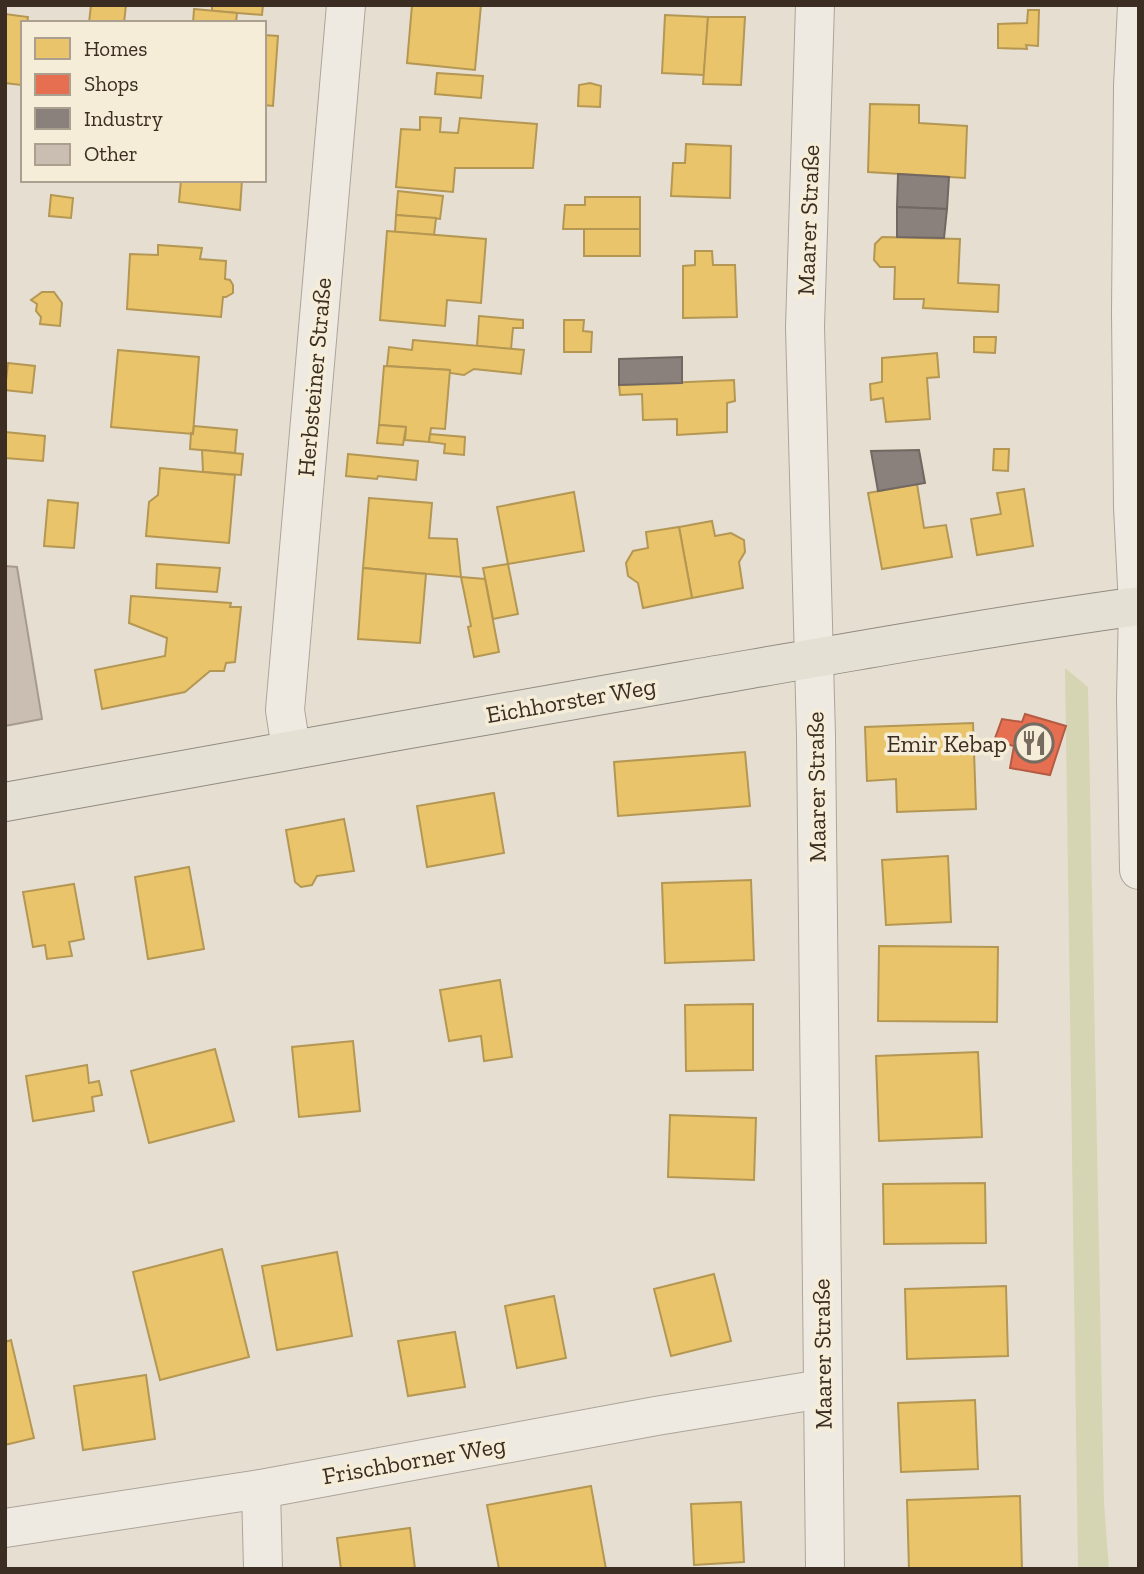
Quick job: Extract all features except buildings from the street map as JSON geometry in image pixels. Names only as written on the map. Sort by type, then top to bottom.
[{"type":"main road","name":"Eichhorster Weg","points":[[5,802],[813,658],[1139,606]]},
{"type":"street","name":"Herbsteiner Straße","points":[[291,749],[285,710],[346,5]]},
{"type":"street","name":"Maarer Straße","points":[[815,5],[805,327],[816,776],[825,1569]]},
{"type":"street","points":[[1137,5],[1133,86],[1131,313],[1133,507],[1139,606],[1136,722],[1139,870]]},
{"type":"street","name":"Frischborner Weg","points":[[5,1528],[261,1489],[656,1416],[822,1389]]},
{"type":"street","points":[[261,1489],[263,1569]]},
{"type":"green space","points":[[1065,668],[1088,687],[1104,1503],[1109,1569],[1078,1569]]},
{"type":"place","name":"Emir Kebap","points":[[1034,743]]}]
